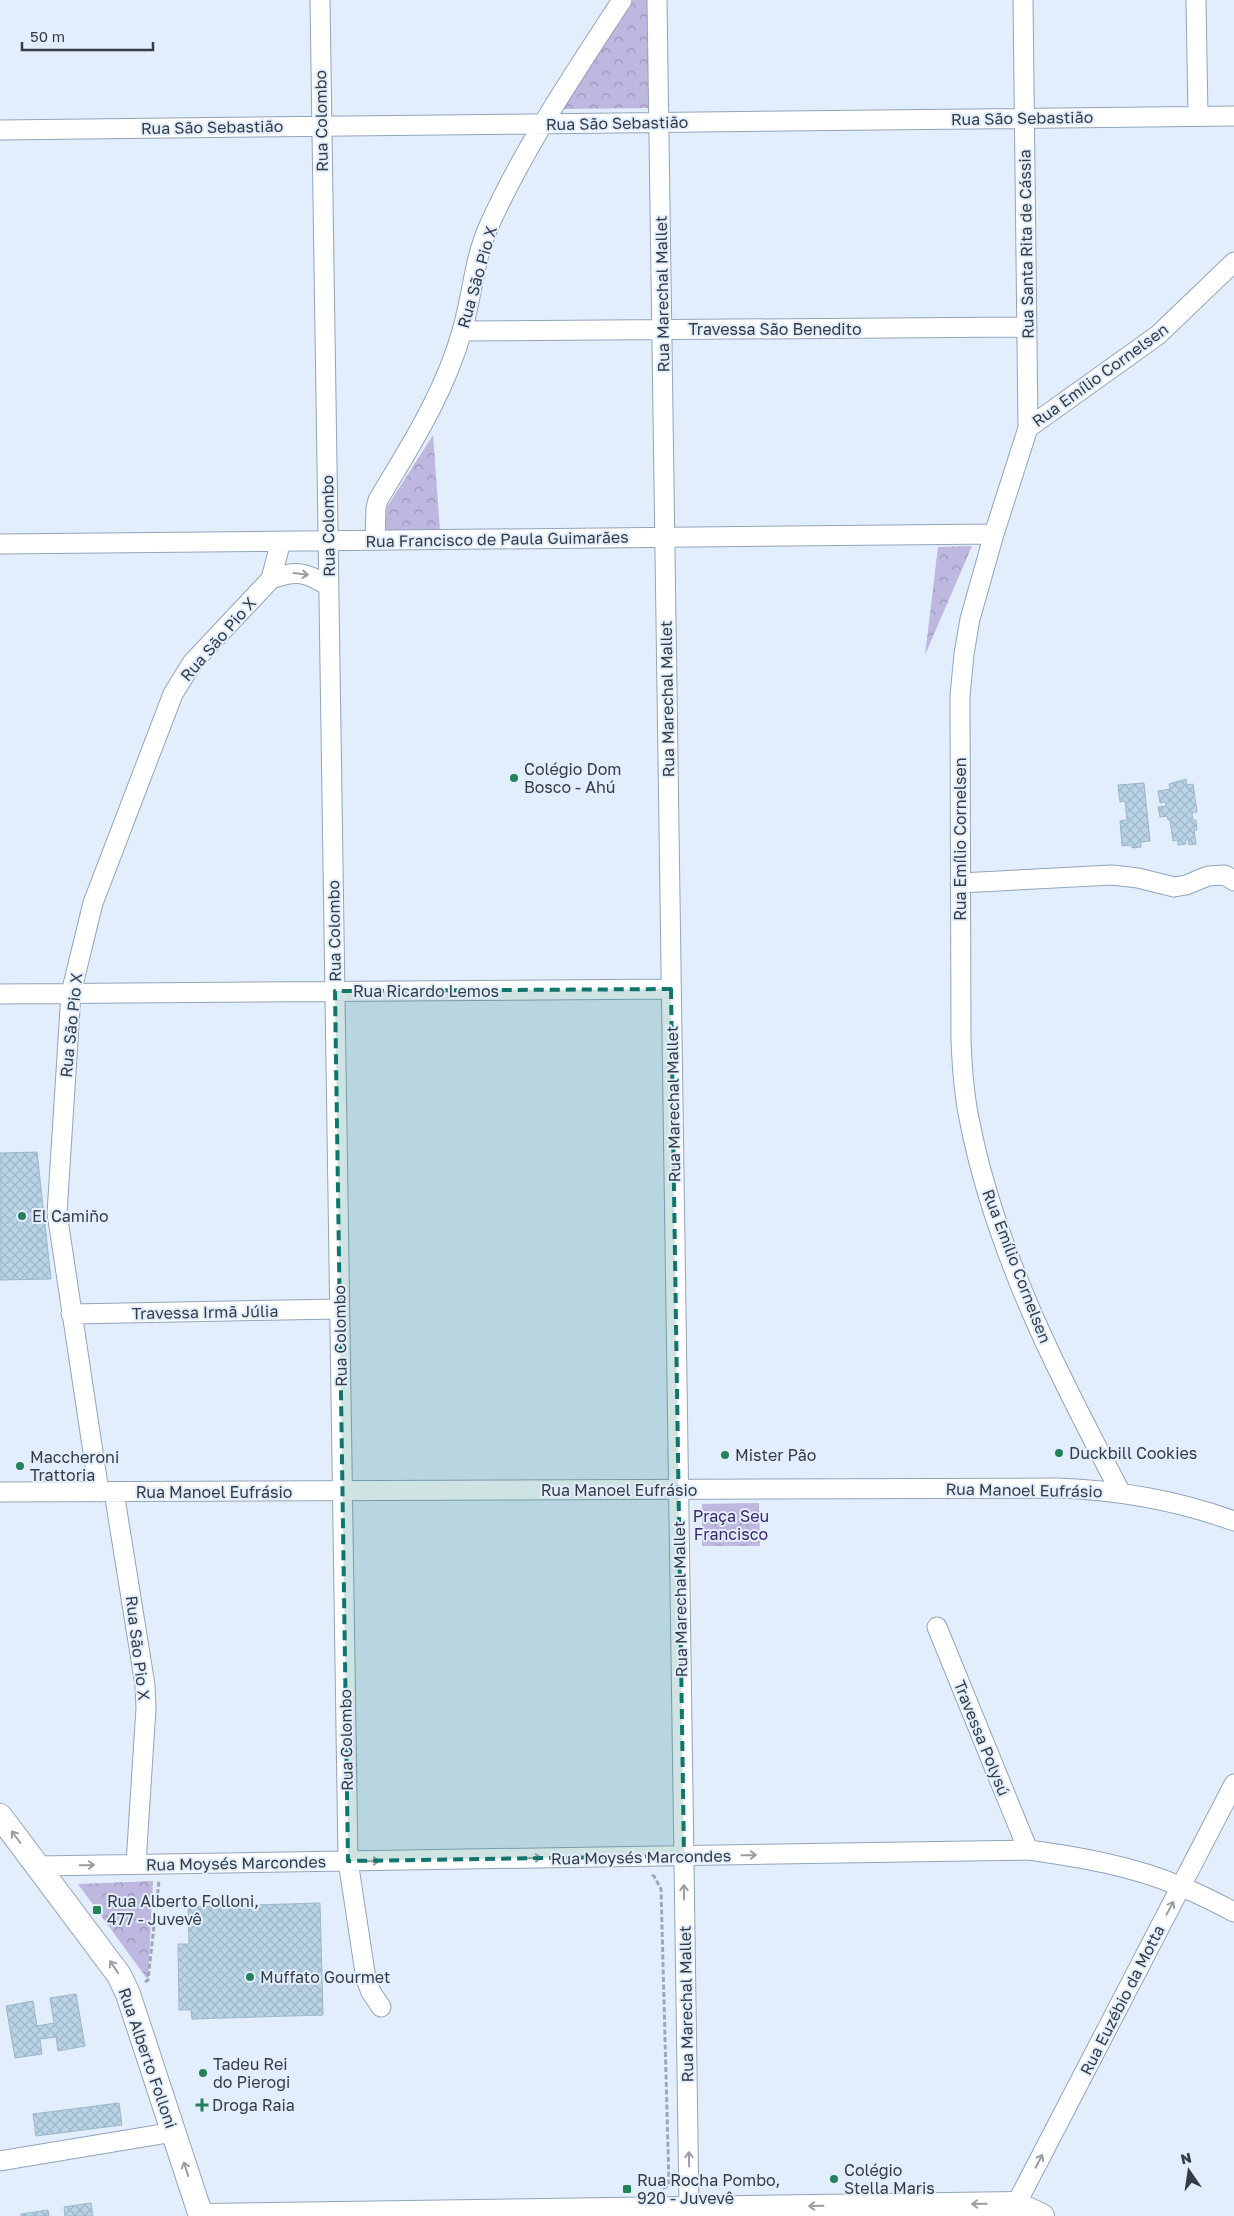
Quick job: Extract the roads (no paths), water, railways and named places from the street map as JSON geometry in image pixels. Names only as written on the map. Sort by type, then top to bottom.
[{"type":"main road","name":"Rua Alberto Folloni","points":[[0,1816],[119,1975],[128,1994],[201,2216]]},
{"type":"main road","points":[[201,2216],[616,2213],[689,2208],[1013,2210],[1042,2216]]},
{"type":"street","name":"Rua Colombo","points":[[320,0],[348,1861],[366,1979],[371,1992],[381,2007]]},
{"type":"street","name":"Rua São Pio X","points":[[375,540],[378,500],[442,388],[462,331],[488,229],[542,123],[622,0]]},
{"type":"street","name":"Rua Marechal Mallet","points":[[658,0],[689,2208]]},
{"type":"street","name":"Rua Santa Rita de Cássia","points":[[1023,0],[1028,428]]},
{"type":"street","points":[[1196,0],[1198,116]]},
{"type":"street","name":"Rua São Sebastião","points":[[0,130],[1234,116]]},
{"type":"street","name":"Rua Emílio Cornelsen","points":[[1121,1492],[1065,1387],[1036,1322],[1007,1249],[984,1179],[970,1123],[963,1081],[961,1040],[960,696],[970,619],[994,534],[1028,428],[1158,335],[1234,262]]},
{"type":"street","name":"Travessa São Benedito","points":[[462,331],[1027,327]]},
{"type":"street","name":"Rua Francisco de Paula Guimarães","points":[[0,544],[994,534]]},
{"type":"street","name":"Rua São Pio X","points":[[136,1864],[146,1708],[145,1685],[71,1314],[58,1231],[57,1195],[71,993],[93,904],[173,694],[192,664],[271,579],[281,541]]},
{"type":"street","points":[[271,579],[299,572],[313,576],[328,586]]},
{"type":"street","points":[[960,883],[1112,875],[1138,878],[1174,887],[1186,886],[1208,876],[1224,875],[1234,881]]},
{"type":"street","name":"Rua Ricardo Lemos","points":[[0,994],[671,989]]},
{"type":"street","name":"Travessa Irmã Júlia","points":[[71,1314],[340,1310]]},
{"type":"street","name":"Rua Manoel Eufrásio","points":[[0,1492],[1057,1488],[1121,1492],[1195,1508],[1234,1521]]},
{"type":"street","name":"Travessa Polysú","points":[[937,1626],[1028,1850]]},
{"type":"street","name":"Rua Euzébio da Motta","points":[[1013,2210],[1234,1784]]},
{"type":"street","name":"Rua Moysés Marcondes","points":[[38,1866],[1028,1850],[1096,1861],[1139,1871],[1181,1886],[1234,1912]]},
{"type":"street","points":[[0,2162],[174,2132]]},
{"type":"place","name":"Colégio Dom Bosco - Ahú","points":[[514,778]]},
{"type":"place","name":"El Camiño","points":[[22,1216]]},
{"type":"place","name":"Duckbill Cookies","points":[[1059,1453]]},
{"type":"place","name":"Mister Pão","points":[[725,1455]]},
{"type":"place","name":"Maccheroni Trattoria","points":[[20,1466]]},
{"type":"place","name":"Rua Alberto Folloni, 477 - Juvevê","points":[[97,1910]]},
{"type":"place","name":"Muffato Gourmet","points":[[250,1977]]},
{"type":"place","name":"Tadeu Rei do Pierogi","points":[[203,2073]]},
{"type":"place","name":"Droga Raia","points":[[202,2105]]},
{"type":"place","name":"Colégio Stella Maris","points":[[834,2179]]},
{"type":"place","name":"Rua Rocha Pombo, 920 - Juvevê","points":[[627,2189]]},
{"type":"park label","name":"Praça Seu Francisco","points":[[731,1525]]}]
